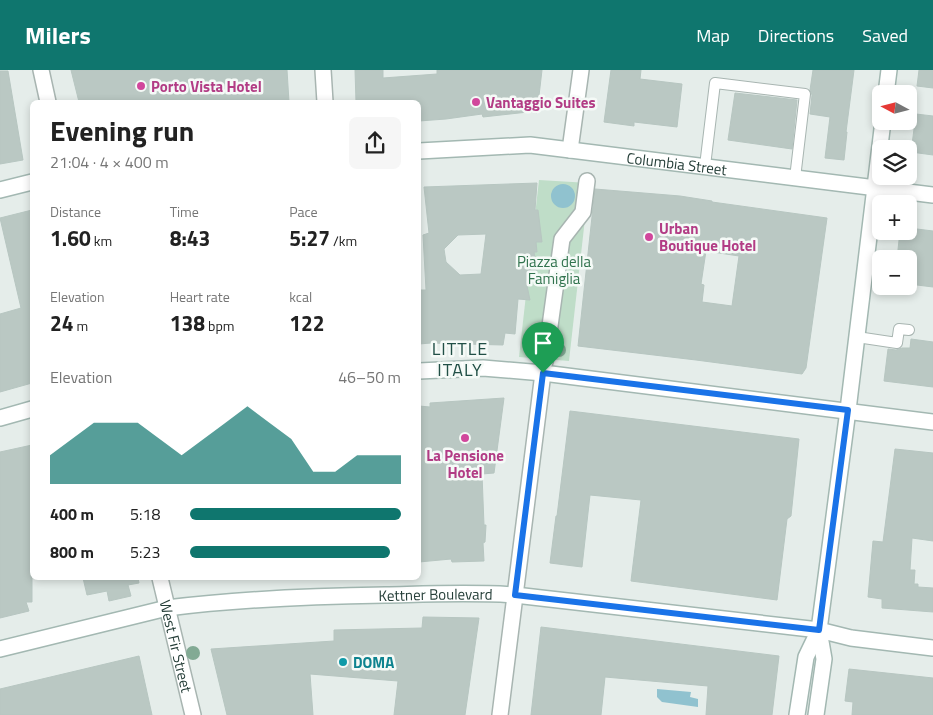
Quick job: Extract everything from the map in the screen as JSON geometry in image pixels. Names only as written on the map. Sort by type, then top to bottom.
[{"type":"main road","points":[[41,70],[48,100]]},
{"type":"main road","points":[[323,70],[325,100]]},
{"type":"main road","points":[[570,150],[581,70]]},
{"type":"main road","points":[[887,85],[889,70]]},
{"type":"main road","points":[[816,715],[824,659],[819,630],[882,130]]},
{"type":"main road","name":"Columbia Street","points":[[421,151],[530,146],[933,195]]},
{"type":"main road","points":[[500,715],[562,239],[583,212],[586,181]]},
{"type":"main road","points":[[0,190],[30,182]]},
{"type":"main road","points":[[421,371],[544,368],[933,422]]},
{"type":"main road","points":[[0,418],[30,410]]},
{"type":"main road","name":"West Fir Street","points":[[160,580],[193,715]]},
{"type":"main road","name":"Kettner Boulevard","points":[[0,649],[167,608],[230,601],[476,593],[515,595],[819,630],[851,638],[933,648]]},
{"type":"main road","points":[[797,715],[806,657],[819,630]]},
{"type":"lane","points":[[705,166],[715,83],[805,94],[795,178]]},
{"type":"lane","points":[[857,338],[897,343],[899,329],[909,330]]},
{"type":"green space","name":"Piazza della Famiglia","points":[[539,180],[589,183],[569,361],[519,357]]},
{"type":"water","points":[[563,184],[568,185],[574,191],[574,201],[568,207],[563,208],[558,207],[552,201],[551,196],[552,191],[558,185]]},
{"type":"water","points":[[657,689],[691,692],[690,697],[698,699],[698,707],[662,702],[657,697]]},
{"type":"building","points":[[71,70],[287,70],[289,100],[78,100]]},
{"type":"building","points":[[355,70],[383,70],[383,78],[437,74],[437,70],[542,70],[537,113],[528,112],[483,117],[482,114],[421,121],[421,100],[356,100]]},
{"type":"building","points":[[611,70],[641,70],[640,79],[682,84],[677,127],[634,122],[634,126],[604,122]]},
{"type":"building","points":[[813,70],[854,70],[844,160],[825,158],[830,117],[810,114],[812,95],[810,90]]},
{"type":"building","points":[[919,70],[933,70],[933,88],[917,85]]},
{"type":"building","points":[[0,71],[8,71],[23,160],[0,164]]},
{"type":"building","points":[[735,93],[797,100],[792,149],[728,140]]},
{"type":"building","points":[[918,114],[933,116],[933,155],[917,153],[917,140],[913,140],[914,130],[918,130]]},
{"type":"building","points":[[537,183],[535,210],[538,210],[542,242],[536,242],[537,252],[534,252],[537,271],[528,271],[530,280],[526,281],[530,300],[518,299],[515,334],[505,333],[503,345],[421,344],[421,290],[426,290],[423,235],[429,233],[424,187]],"holes":[[[486,234],[481,274],[460,275],[446,262],[444,249],[458,235]]]},
{"type":"building","points":[[595,189],[680,196],[827,218],[806,368],[802,374],[578,346]],"holes":[[[706,251],[739,256],[732,306],[702,302],[704,285],[701,284]]]},
{"type":"building","points":[[30,210],[30,384],[0,392],[0,314],[21,308],[0,218]]},
{"type":"building","points":[[917,229],[933,231],[933,287],[917,285],[917,250],[898,250],[899,240],[917,240]]},
{"type":"building","points":[[911,339],[933,342],[933,387],[884,381],[888,349],[910,348]]},
{"type":"building","points":[[504,398],[494,473],[482,474],[484,525],[486,525],[485,542],[483,543],[484,561],[452,562],[451,559],[421,562],[421,406],[430,407],[430,403]]},
{"type":"building","points":[[570,411],[799,439],[791,516],[787,519],[777,600],[631,581],[641,500],[590,495],[582,567],[550,563]]},
{"type":"building","points":[[30,445],[30,580],[32,580],[32,602],[26,602],[29,611],[0,618],[0,452]]},
{"type":"building","points":[[895,449],[933,453],[933,541],[912,538],[910,570],[915,570],[914,584],[918,584],[918,587],[933,588],[933,612],[882,608],[882,599],[868,597],[873,541],[883,542]]},
{"type":"building","points":[[83,580],[138,580],[139,583],[128,585],[131,596],[109,601],[107,591],[87,595]]},
{"type":"building","name":"DOMA","points":[[423,617],[479,618],[465,715],[394,715],[398,681],[310,674],[313,715],[227,715],[211,649],[334,641],[334,630],[422,628]]},
{"type":"building","points":[[541,627],[779,656],[772,715],[706,715],[708,686],[605,677],[601,715],[531,715]]},
{"type":"building","points":[[139,656],[152,715],[0,715],[0,689]]},
{"type":"building","points":[[849,669],[933,678],[933,715],[852,715],[853,702],[845,701]]},
{"type":"place","name":"Porto Vista Hotel","points":[[141,86]]},
{"type":"place","name":"Vantaggio Suites","points":[[476,102]]},
{"type":"place","name":"Urban Boutique Hotel","points":[[649,237]]},
{"type":"place","name":"La Pensione Hotel","points":[[465,438]]},
{"type":"place","name":"DOMA","points":[[343,662]]},
{"type":"district","name":"LITTLE ITALY","points":[[460,358]]},
{"type":"route","points":[[543,373],[848,410],[819,630],[515,595],[543,373]]}]
